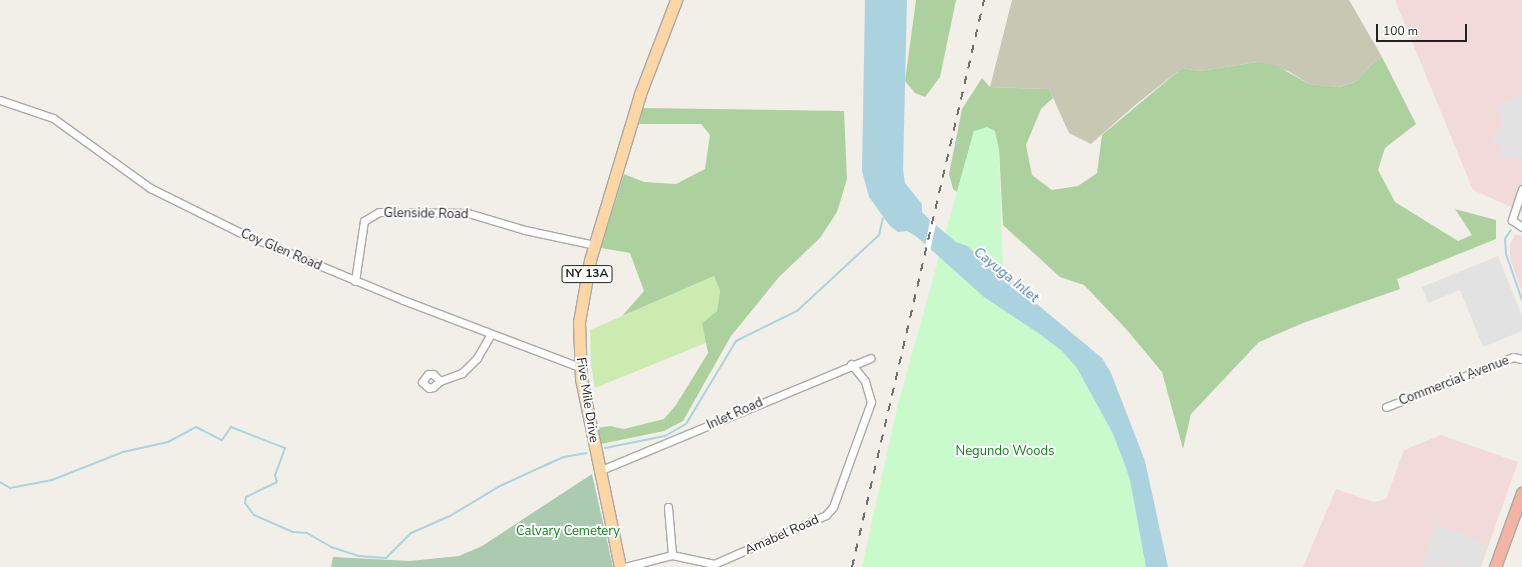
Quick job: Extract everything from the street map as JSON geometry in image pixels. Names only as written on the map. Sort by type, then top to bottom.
[{"type":"highway","points":[[1495,567],[1522,493]]},
{"type":"main road","name":"Five Mile Drive","points":[[620,567],[599,471],[580,367],[579,322],[582,295],[595,245],[640,94],[676,0]]},
{"type":"street","name":"Coy Glen Road","points":[[0,100],[53,118],[138,180],[187,207],[296,258],[580,367]]},
{"type":"street","points":[[1522,189],[1512,220],[1522,227]]},
{"type":"street","name":"Glenside Road","points":[[355,281],[364,221],[379,212],[468,213],[525,230],[595,245]]},
{"type":"street","points":[[440,381],[469,367],[486,345],[491,334]]},
{"type":"street","name":"Commercial Avenue","points":[[1386,407],[1513,357],[1522,359]]},
{"type":"street","name":"Inlet Road","points":[[599,471],[851,364],[870,358]]},
{"type":"street","name":"Amabel Road","points":[[624,567],[672,555],[714,564],[826,515],[832,507],[871,402],[865,381],[851,364]]},
{"type":"street","points":[[668,507],[672,555]]},
{"type":"shaded area","points":[[1012,0],[1349,0],[1382,57],[1373,63],[1355,82],[1337,87],[1309,84],[1288,71],[1257,62],[1200,71],[1182,68],[1134,106],[1091,144],[1069,133],[1049,89],[990,87]]},
{"type":"shaded area","points":[[1395,0],[1522,0],[1522,212],[1473,190]]},
{"type":"shaded area","points":[[1522,94],[1522,155],[1514,159],[1512,155],[1510,159],[1498,153],[1502,152],[1498,143],[1494,144],[1492,135],[1497,135],[1495,131],[1503,127],[1496,106]]},
{"type":"shaded area","points":[[1515,234],[1522,236],[1522,293],[1510,258],[1510,245]]},
{"type":"shaded area","points":[[1498,256],[1522,316],[1522,331],[1483,347],[1460,290],[1428,303],[1422,287]]},
{"type":"shaded area","points":[[1441,435],[1518,462],[1481,567],[1303,567],[1336,489],[1373,502],[1386,499],[1404,450]]},
{"type":"shaded area","points":[[1436,524],[1477,539],[1488,547],[1480,567],[1421,566]]},
{"type":"green space","points":[[916,0],[956,0],[940,77],[925,97],[915,93],[905,81]]},
{"type":"green space","points":[[1382,57],[1416,124],[1385,148],[1378,170],[1395,202],[1458,241],[1472,235],[1455,209],[1496,220],[1496,239],[1397,279],[1400,289],[1303,323],[1259,342],[1191,414],[1183,449],[1162,372],[1127,330],[1084,285],[1060,277],[1003,225],[999,149],[974,131],[957,192],[953,189],[949,174],[962,109],[982,78],[990,87],[1049,89],[1053,98],[1041,109],[1026,145],[1032,175],[1052,190],[1078,186],[1097,173],[1102,135],[1182,68],[1200,71],[1257,62],[1277,66],[1309,84],[1338,87],[1355,82],[1373,63]]},
{"type":"green space","points":[[643,108],[844,111],[847,179],[837,212],[820,238],[779,277],[731,336],[683,421],[664,431],[601,444],[597,428],[610,426],[624,429],[664,419],[676,405],[708,353],[702,323],[717,311],[720,291],[714,276],[622,316],[644,291],[630,253],[601,248],[624,174],[644,182],[676,184],[705,169],[710,135],[701,124],[639,124]]},
{"type":"green space","name":"Negundo Woods","points":[[987,127],[995,131],[999,149],[1004,295],[1061,337],[1107,395],[1158,567],[862,567],[897,408],[974,131]]},
{"type":"green space","points":[[714,276],[720,291],[717,311],[702,323],[708,342],[595,388],[591,364],[590,330]]},
{"type":"green space","name":"Calvary Cemetery","points":[[592,474],[613,567],[331,567],[333,557],[410,561],[459,556],[482,546]]},
{"type":"water","points":[[865,0],[907,0],[903,170],[905,183],[922,204],[922,212],[930,220],[956,242],[967,246],[1102,358],[1111,373],[1145,461],[1168,567],[1146,567],[1130,480],[1124,462],[1112,432],[1077,368],[1062,351],[1041,335],[984,297],[917,237],[907,231],[898,232],[890,226],[869,197],[862,171]]},
{"type":"pier","points":[[930,220],[936,224],[930,251],[925,247]]},
{"type":"waterway","points":[[605,448],[665,436],[686,424],[736,341],[797,311],[879,235],[883,218]]},
{"type":"waterway","points":[[1511,230],[1505,239],[1506,254],[1522,300]]},
{"type":"waterway","points":[[0,482],[10,488],[52,480],[123,452],[168,442],[196,427],[222,440],[231,427],[285,448],[275,475],[277,482],[246,497],[245,503],[254,515],[293,532],[307,533],[331,547],[358,556],[386,558],[411,533],[450,516],[498,487],[564,457],[587,453]]},
{"type":"railway","points":[[852,567],[984,0]]},
{"type":"water label","name":"Cayuga Inlet","points":[[1006,275]]}]
